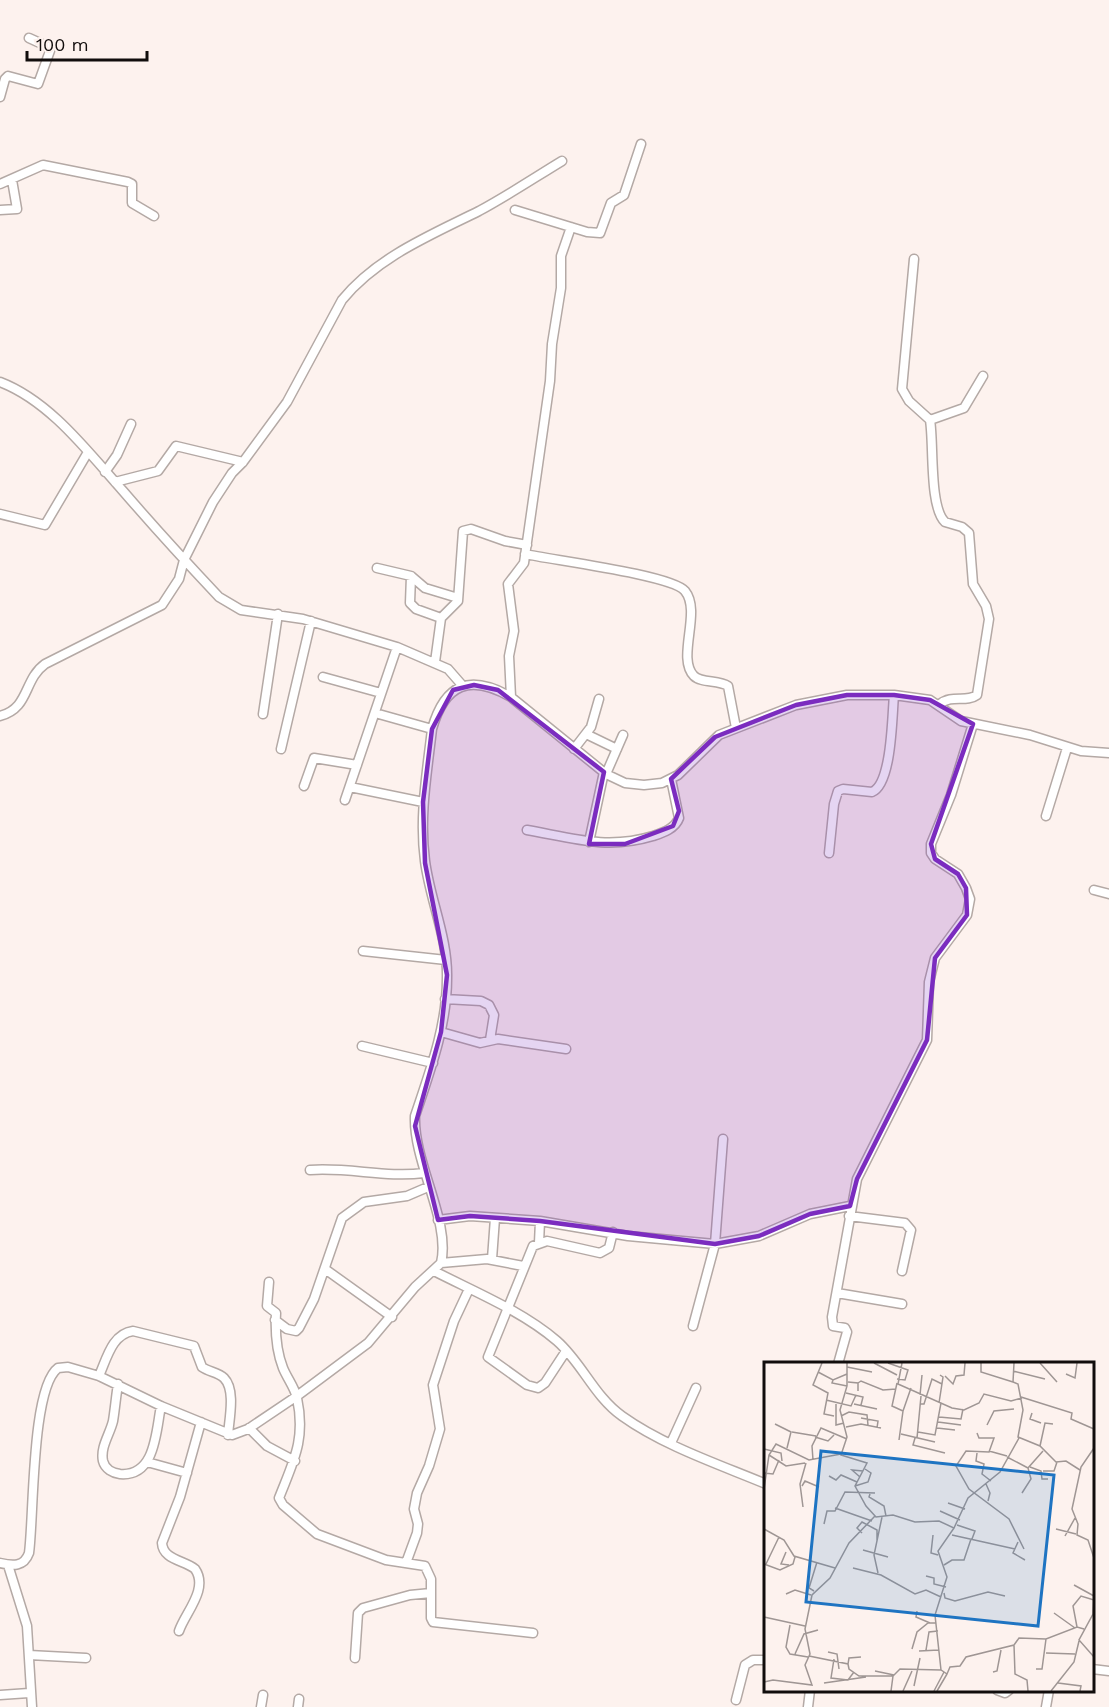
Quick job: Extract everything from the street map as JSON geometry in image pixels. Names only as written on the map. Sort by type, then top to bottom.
[{"type":"street","points":[[0,97],[8,76],[38,84],[51,48],[29,38]]},
{"type":"street","points":[[515,210],[590,233],[603,231],[610,203],[624,195],[641,144]]},
{"type":"street","points":[[0,716],[17,709],[34,676],[45,664],[162,605],[189,566],[213,502],[232,473],[243,462],[287,402],[342,300],[353,287],[378,267],[435,231],[480,210],[562,161]]},
{"type":"street","points":[[0,184],[43,165],[128,182],[132,184],[132,203],[154,216]]},
{"type":"street","points":[[0,210],[17,208],[12,180]]},
{"type":"street","points":[[511,697],[509,656],[514,631],[508,584],[509,579],[521,570],[526,550],[550,381],[562,247],[570,227]]},
{"type":"street","points":[[914,259],[902,388],[909,400],[930,420],[933,473],[940,514],[945,522],[962,527],[969,533],[973,584],[986,606],[989,619],[977,695],[971,699],[953,697],[940,704]]},
{"type":"street","points":[[930,420],[964,408],[982,376]]},
{"type":"street","points":[[0,382],[21,390],[39,404],[88,452],[189,566],[219,597],[231,605],[241,610],[311,621],[397,647],[448,669],[462,686]]},
{"type":"street","points":[[105,472],[117,455],[131,424]]},
{"type":"street","points":[[115,482],[158,471],[176,446],[243,462]]},
{"type":"street","points":[[0,514],[45,525],[88,452]]},
{"type":"street","points":[[435,662],[441,618],[456,606],[458,598],[461,539],[465,530],[471,529],[526,550],[641,575],[672,583],[684,589],[689,599],[691,614],[688,645],[691,672],[697,678],[728,686],[736,728]]},
{"type":"street","points":[[377,568],[411,576],[425,588],[458,598]]},
{"type":"street","points":[[411,576],[409,598],[412,606],[441,618]]},
{"type":"street","points":[[263,714],[278,614]]},
{"type":"street","points":[[281,749],[311,621]]},
{"type":"street","points":[[345,800],[397,647]]},
{"type":"street","points":[[323,677],[381,693]]},
{"type":"street","points":[[32,1707],[29,1693],[30,1655],[27,1626],[4,1564],[21,1564],[29,1553],[36,1441],[53,1372],[68,1367],[99,1376],[228,1435],[249,1428],[297,1396],[368,1343],[416,1287],[441,1263],[443,1252],[438,1220],[415,1135],[415,1116],[441,1032],[445,999],[446,960],[425,863],[423,802],[432,729],[448,694],[462,686],[485,685],[511,697],[605,773],[625,783],[644,785],[672,779],[702,753],[714,737],[796,705],[826,697],[894,695],[918,698],[940,704],[954,717],[973,724],[1030,735],[1067,748],[1109,753]]},
{"type":"street","points":[[829,853],[834,804],[838,791],[843,789],[872,792],[882,784],[886,772],[894,695]]},
{"type":"street","points":[[574,749],[593,722],[599,699]]},
{"type":"street","points":[[375,712],[432,729]]},
{"type":"street","points":[[839,1362],[848,1332],[845,1328],[833,1326],[832,1323],[850,1206],[857,1179],[927,1040],[929,982],[935,958],[967,915],[969,899],[966,888],[958,874],[935,859],[931,853],[931,843],[951,795],[973,724]]},
{"type":"street","points":[[586,734],[617,749]]},
{"type":"street","points":[[589,842],[605,773],[623,735]]},
{"type":"street","points":[[1046,816],[1067,748]]},
{"type":"street","points":[[304,786],[314,758],[357,765]]},
{"type":"street","points":[[527,830],[589,842],[625,844],[660,834],[673,826],[679,818],[672,779]]},
{"type":"street","points":[[350,787],[423,802]]},
{"type":"street","points":[[1094,890],[1109,894]]},
{"type":"street","points":[[363,951],[446,960]]},
{"type":"street","points":[[445,999],[481,1001],[489,1005],[494,1015],[490,1040]]},
{"type":"street","points":[[441,1032],[480,1043],[490,1040],[566,1049]]},
{"type":"street","points":[[362,1046],[433,1063]]},
{"type":"street","points":[[693,1326],[715,1244],[723,1139]]},
{"type":"street","points":[[310,1170],[334,1169],[390,1175],[424,1173]]},
{"type":"street","points":[[275,1320],[292,1331],[299,1328],[325,1269],[339,1223],[354,1208],[371,1200],[406,1196],[428,1187]]},
{"type":"street","points":[[438,1220],[453,1216],[540,1221],[715,1244],[759,1236],[810,1214],[850,1206]]},
{"type":"street","points":[[849,1216],[905,1223],[910,1226],[912,1230],[902,1271]]},
{"type":"street","points":[[492,1259],[495,1218]]},
{"type":"street","points":[[539,1243],[540,1221]]},
{"type":"street","points":[[566,1351],[545,1383],[538,1388],[527,1385],[493,1363],[489,1360],[488,1351],[508,1310],[529,1251],[539,1243],[557,1243],[600,1253],[609,1248],[613,1232]]},
{"type":"street","points":[[441,1263],[492,1259],[523,1266]]},
{"type":"street","points":[[325,1269],[392,1317]]},
{"type":"street","points":[[434,1271],[540,1328],[566,1351],[607,1405],[623,1417],[671,1443],[764,1484]]},
{"type":"street","points":[[269,1282],[266,1302],[276,1313],[273,1329],[281,1362],[297,1396],[299,1436],[295,1461],[279,1498],[283,1505],[317,1534],[386,1560],[425,1566],[430,1579],[433,1622],[533,1632]]},
{"type":"street","points":[[406,1563],[417,1533],[418,1524],[414,1509],[417,1493],[429,1466],[440,1429],[433,1385],[454,1321],[469,1289]]},
{"type":"street","points":[[837,1293],[902,1304]]},
{"type":"street","points":[[99,1376],[117,1337],[123,1333],[133,1331],[194,1346],[202,1367],[224,1377],[227,1383],[230,1393],[228,1435]]},
{"type":"street","points":[[118,1384],[112,1423],[103,1447],[103,1461],[109,1470],[120,1474],[135,1472],[147,1462],[152,1452],[161,1406]]},
{"type":"street","points":[[671,1443],[696,1388]]},
{"type":"street","points":[[179,1631],[197,1594],[198,1572],[190,1565],[167,1554],[162,1547],[187,1473],[201,1422]]},
{"type":"street","points":[[249,1428],[267,1446],[295,1461]]},
{"type":"street","points":[[147,1462],[187,1473]]},
{"type":"street","points":[[355,1658],[358,1614],[363,1608],[410,1595],[431,1593]]},
{"type":"street","points":[[30,1655],[86,1659]]},
{"type":"street","points":[[736,1700],[745,1665],[753,1660],[764,1660]]},
{"type":"street","points":[[1094,1669],[1109,1671]]},
{"type":"street","points":[[808,1707],[810,1692]]},
{"type":"street","points":[[1046,1707],[1049,1692]]},
{"type":"street","points":[[0,1695],[29,1693]]},
{"type":"street","points":[[261,1707],[263,1695]]},
{"type":"highlighted area","points":[[474,685],[498,690],[604,772],[589,844],[625,844],[673,826],[679,811],[671,779],[715,737],[796,705],[847,695],[894,695],[930,700],[973,724],[931,844],[935,859],[958,874],[966,888],[967,915],[935,958],[927,1040],[857,1179],[850,1206],[810,1214],[759,1236],[715,1244],[540,1221],[470,1216],[438,1220],[415,1126],[441,1032],[447,975],[425,863],[423,802],[432,729],[453,690]]}]
